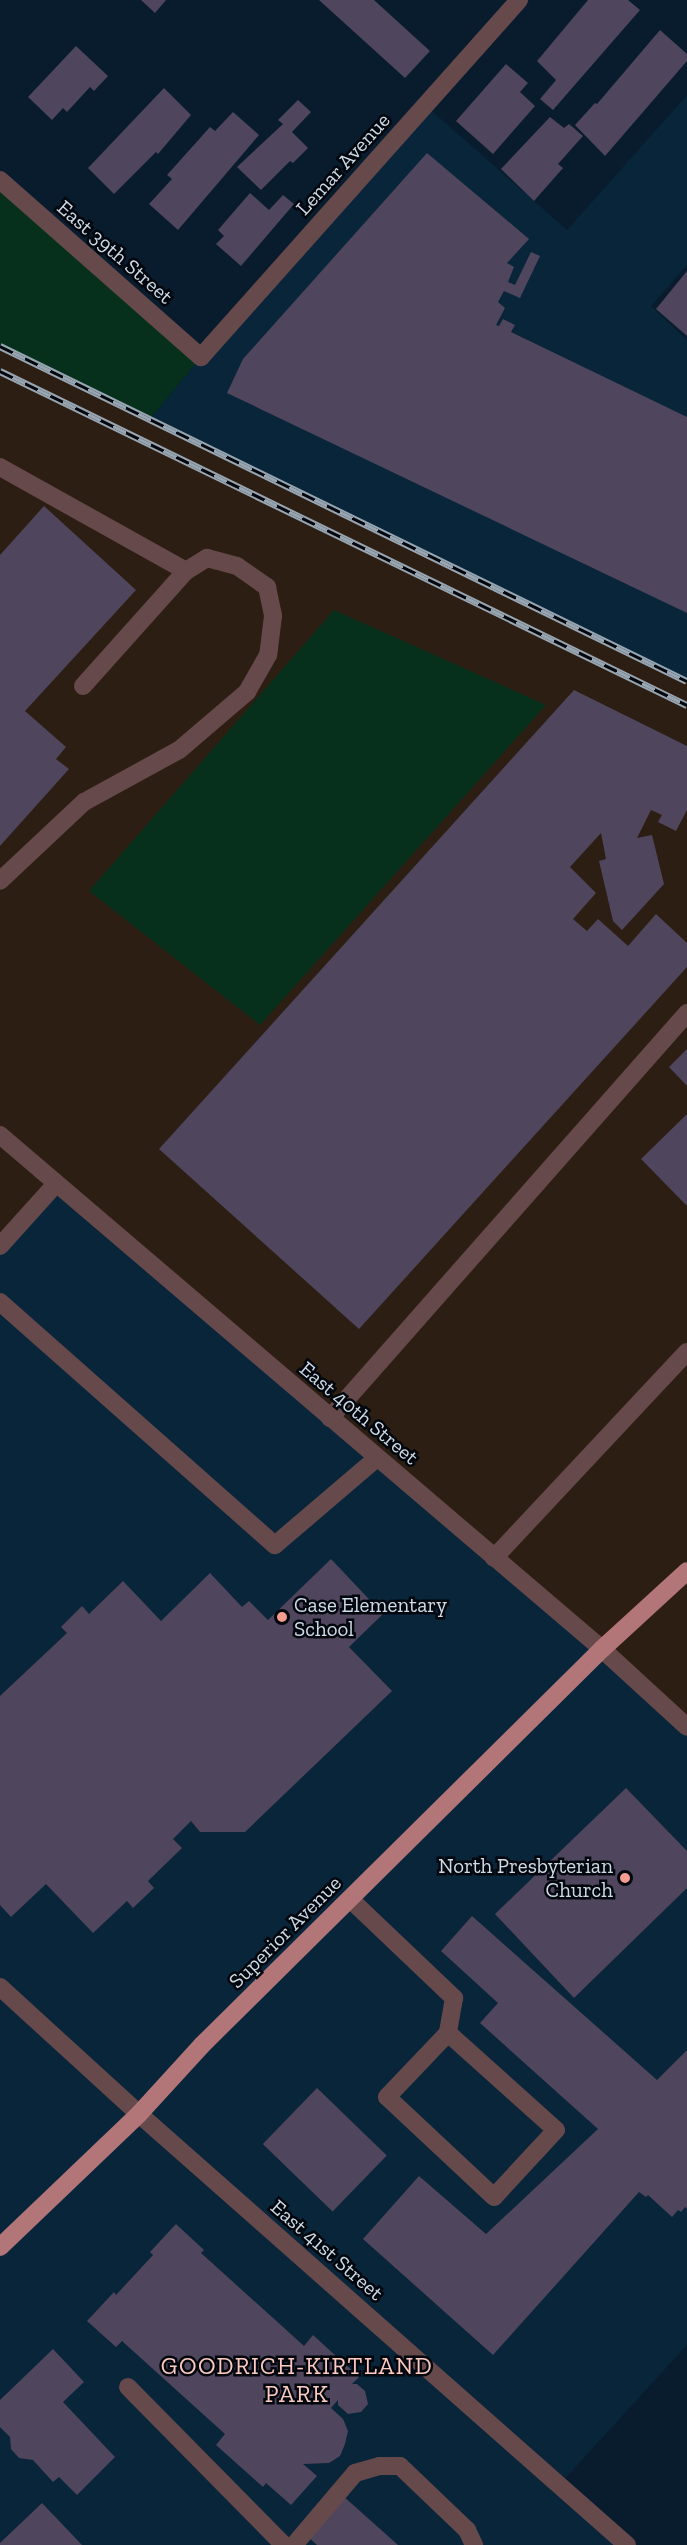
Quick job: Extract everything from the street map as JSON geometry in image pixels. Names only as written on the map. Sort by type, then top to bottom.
[{"type":"main road","name":"Superior Avenue","points":[[0,2247],[139,2114],[201,2045],[602,1649],[687,1570]]},
{"type":"street","name":"Lemar Avenue","points":[[201,357],[519,0]]},
{"type":"street","name":"East 39th Street","points":[[0,180],[201,357]]},
{"type":"street","points":[[0,467],[186,572]]},
{"type":"street","points":[[0,881],[84,802],[179,750],[247,692],[267,655],[273,616],[267,587],[237,566],[207,558],[186,572],[83,686]]},
{"type":"street","points":[[330,1418],[687,1013]]},
{"type":"street","name":"East 40th Street","points":[[0,1135],[55,1185],[602,1649],[687,1727]]},
{"type":"street","points":[[0,1246],[55,1185]]},
{"type":"street","points":[[0,1302],[275,1545],[377,1458]]},
{"type":"street","points":[[494,1558],[687,1352]]},
{"type":"street","points":[[350,1899],[454,1998],[448,2033],[387,2097],[494,2197],[556,2130],[448,2033]]},
{"type":"street","name":"East 41st Street","points":[[0,1987],[139,2114],[627,2545]]},
{"type":"street","points":[[128,2386],[284,2545]]},
{"type":"street","points":[[294,2545],[355,2473],[390,2466],[400,2466],[467,2530],[474,2545]]},
{"type":"shaded area","points":[[687,95],[687,265],[651,306],[687,340],[687,681],[150,419],[201,357],[425,105],[567,230]]},
{"type":"shaded area","points":[[0,346],[687,681],[687,1727],[56,1185],[0,1246]]},
{"type":"shaded area","points":[[55,1185],[687,1727],[687,2345],[559,2485],[627,2545],[0,2545],[0,1246]]},
{"type":"green space","points":[[0,180],[201,357],[150,419],[0,346]]},
{"type":"green space","points":[[334,610],[546,705],[260,1025],[89,891]]},
{"type":"building","points":[[141,0],[166,0],[155,13]]},
{"type":"building","points":[[319,0],[374,0],[430,51],[405,78]]},
{"type":"building","points":[[588,0],[628,0],[640,10],[553,110],[540,99],[556,80],[537,61]]},
{"type":"building","points":[[660,30],[687,54],[687,61],[605,156],[575,125],[595,103],[597,104]]},
{"type":"building","points":[[76,46],[108,76],[94,91],[90,87],[67,112],[63,108],[52,120],[28,97]]},
{"type":"building","points":[[506,64],[528,83],[520,92],[535,106],[493,154],[456,121]]},
{"type":"building","points":[[164,88],[191,115],[158,154],[156,152],[114,194],[88,168]]},
{"type":"building","points":[[298,100],[311,112],[292,132],[308,148],[293,163],[290,161],[261,190],[237,167],[283,124],[278,120]]},
{"type":"building","points":[[233,112],[259,135],[178,230],[149,204],[172,179],[167,175],[210,127],[215,131]]},
{"type":"building","points":[[550,117],[564,128],[569,124],[583,136],[558,164],[563,168],[534,201],[501,169]]},
{"type":"building","points":[[427,153],[529,239],[507,263],[514,267],[508,282],[515,285],[531,252],[540,256],[520,298],[504,291],[498,302],[505,308],[496,325],[499,326],[503,319],[515,325],[511,332],[687,417],[687,613],[227,393],[243,359]]},
{"type":"building","points":[[250,193],[269,210],[283,195],[294,204],[241,266],[216,244],[224,236],[218,230]]},
{"type":"building","points":[[687,271],[687,336],[656,309]]},
{"type":"building","points":[[44,506],[136,590],[25,711],[66,747],[56,759],[69,769],[0,846],[0,555]]},
{"type":"building","points":[[574,690],[687,746],[687,810],[676,831],[658,822],[662,815],[651,810],[637,838],[652,835],[664,884],[622,930],[613,921],[599,861],[606,859],[601,833],[570,867],[596,893],[573,919],[587,931],[598,919],[628,946],[656,914],[687,943],[687,967],[359,1329],[159,1149]]},
{"type":"building","points":[[687,1049],[687,1086],[669,1067]]},
{"type":"building","points":[[687,1114],[687,1206],[641,1159]]},
{"type":"building","points":[[331,1559],[383,1614],[349,1647],[392,1691],[245,1832],[200,1832],[191,1821],[173,1839],[182,1848],[148,1881],[154,1888],[133,1908],[127,1901],[93,1933],[46,1884],[11,1917],[0,1905],[0,1696],[67,1633],[61,1627],[82,1606],[89,1614],[123,1581],[161,1621],[210,1573],[242,1607],[249,1601],[268,1620]]},
{"type":"building","points":[[626,1788],[687,1851],[687,1888],[574,1998],[495,1914]]},
{"type":"building","points":[[472,1916],[657,2080],[687,2050],[687,2209],[685,2207],[681,2212],[678,2210],[672,2217],[648,2195],[646,2197],[639,2192],[493,2355],[363,2239],[419,2176],[486,2234],[598,2129],[480,2023],[498,2003],[441,1951]]},
{"type":"building","points":[[317,2088],[387,2155],[333,2211],[263,2144]]},
{"type":"building","points":[[176,2224],[204,2250],[201,2253],[304,2346],[313,2335],[359,2377],[352,2384],[357,2384],[365,2391],[368,2404],[361,2412],[348,2414],[338,2405],[338,2400],[331,2408],[343,2419],[348,2431],[345,2444],[340,2456],[329,2463],[303,2464],[317,2476],[291,2505],[266,2483],[263,2487],[216,2445],[225,2434],[122,2341],[116,2347],[87,2321],[114,2292],[116,2295],[153,2255],[150,2252]]},
{"type":"building","points":[[53,2349],[84,2382],[63,2402],[115,2457],[77,2495],[59,2477],[53,2482],[33,2460],[19,2458],[11,2449],[10,2437],[0,2427],[0,2400]]},
{"type":"building","points":[[342,2495],[398,2545],[317,2545],[306,2535]]},
{"type":"building","points":[[42,2503],[82,2545],[0,2545],[0,2543]]},
{"type":"railway","points":[[0,346],[687,681]]},
{"type":"railway","points":[[0,371],[687,705]]},
{"type":"place","name":"Case Elementary School","points":[[282,1617]]},
{"type":"place","name":"North Presbyterian Church","points":[[625,1878]]},
{"type":"district","name":"GOODRICH-KIRTLAND PARK","points":[[297,2380]]}]
